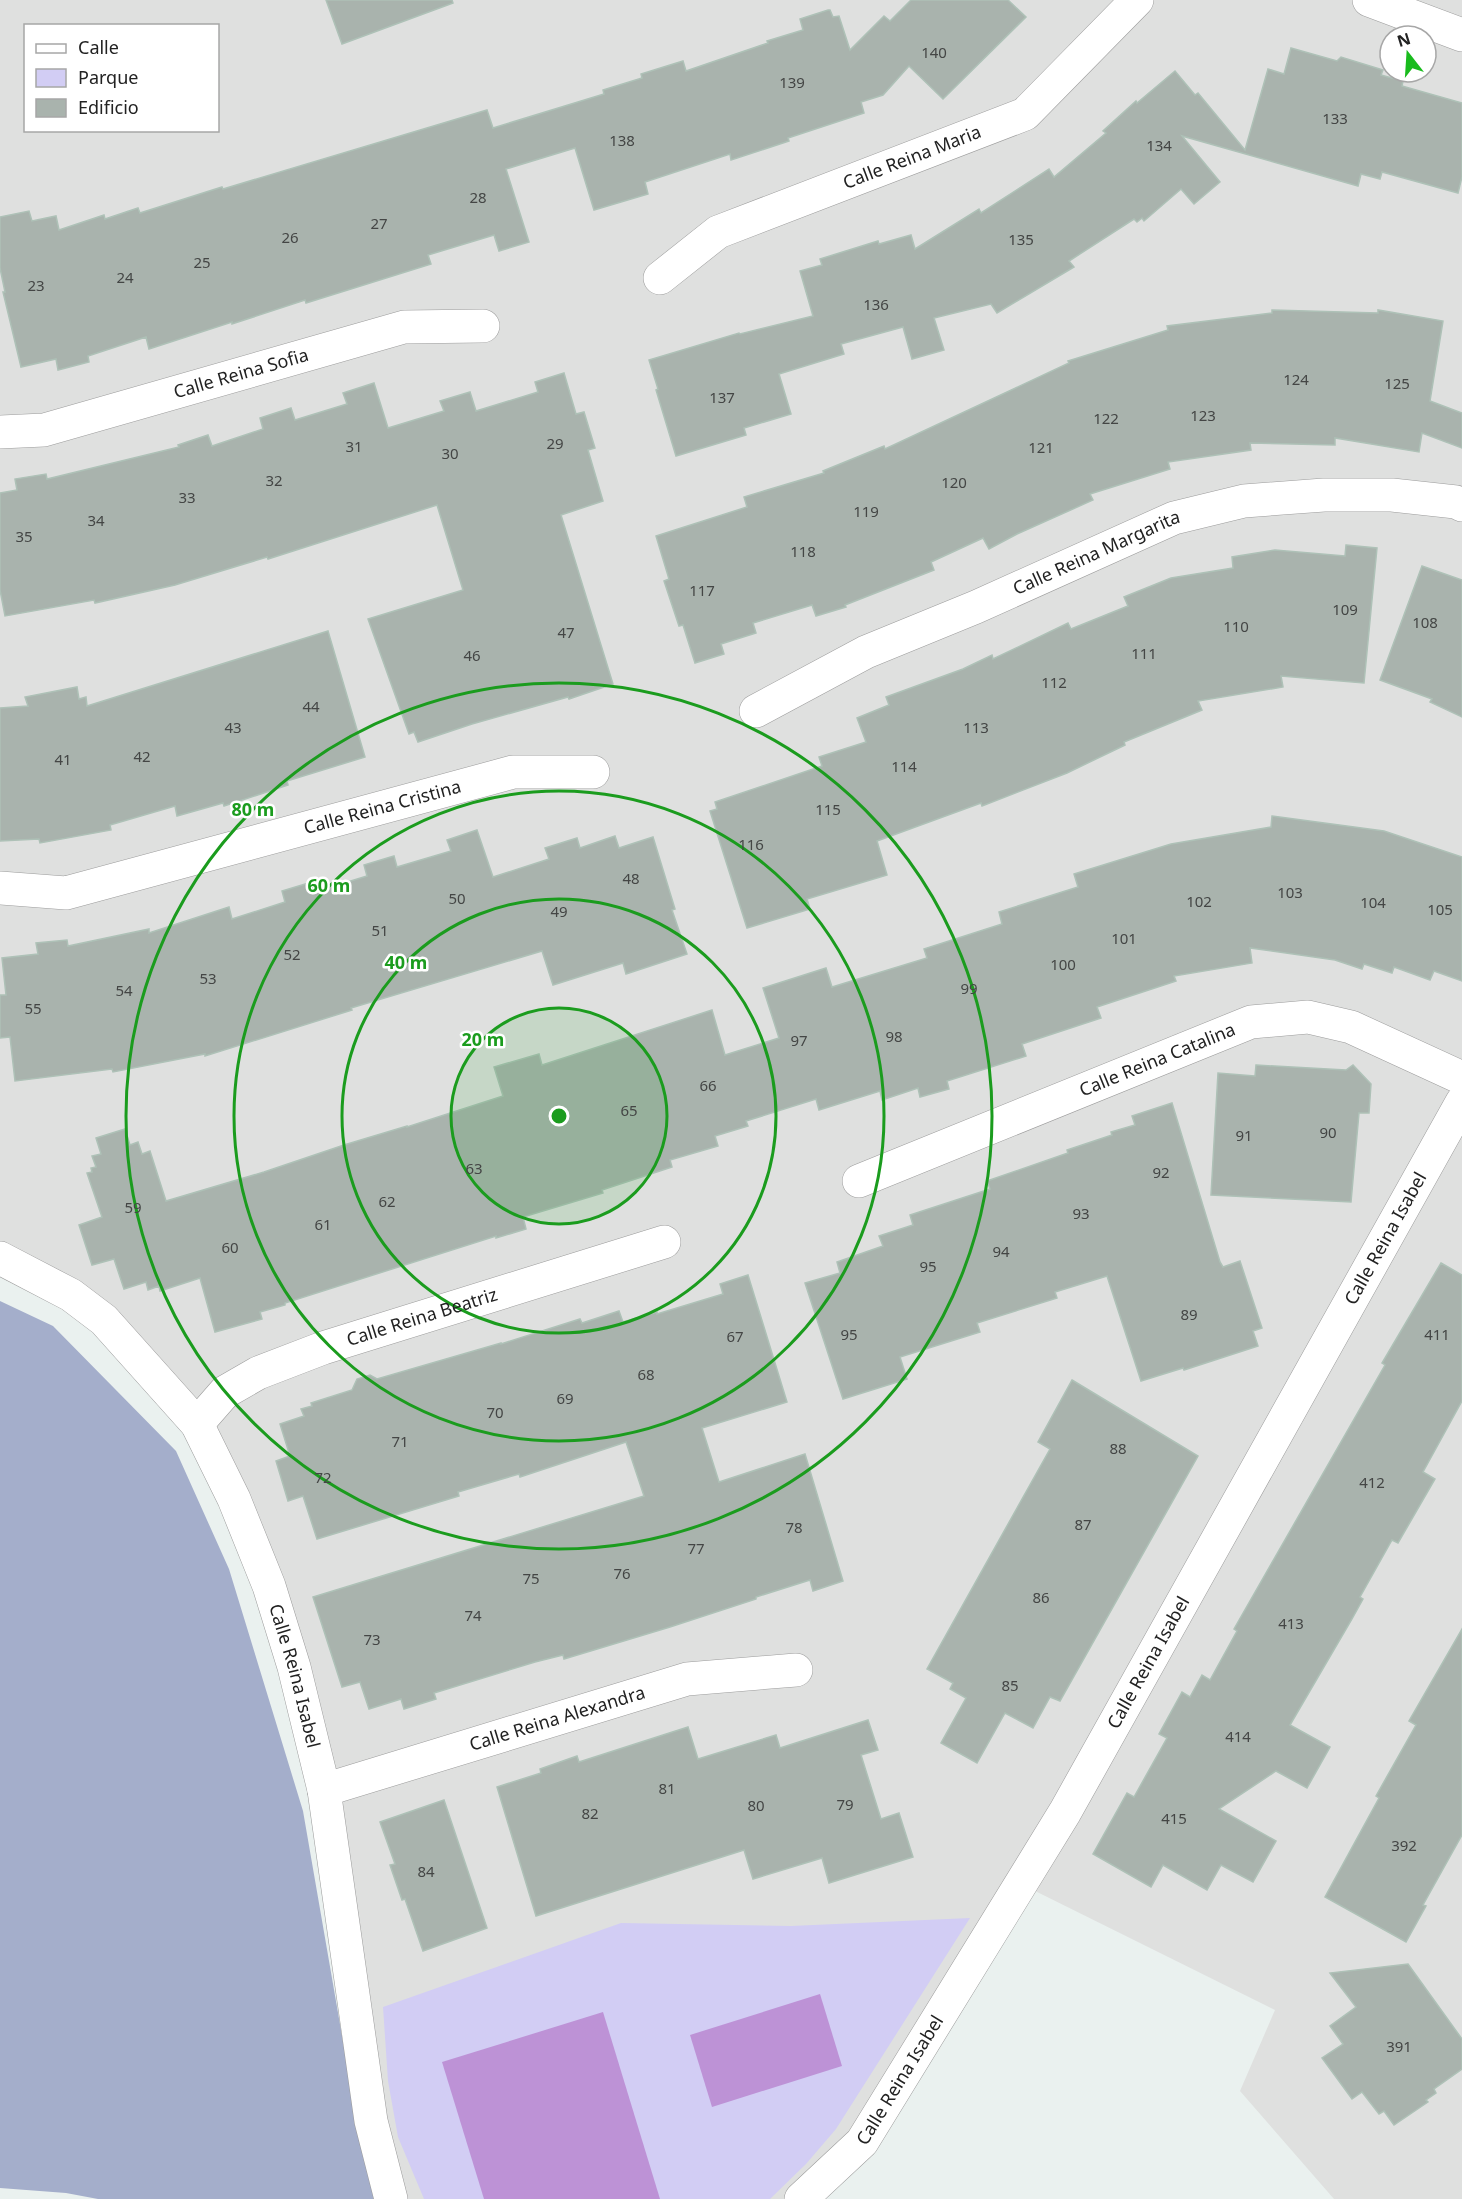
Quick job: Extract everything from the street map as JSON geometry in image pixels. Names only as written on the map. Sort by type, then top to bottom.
[{"type":"street","name":"Calle Reina Maria","points":[[660,278],[718,232],[1025,114],[1137,0]]},
{"type":"street","points":[[1369,0],[1462,35]]},
{"type":"street","name":"Calle Reina Sofia","points":[[0,432],[44,430],[404,327],[483,326]]},
{"type":"street","name":"Calle Reina Margarita","points":[[756,711],[866,652],[976,607],[1174,518],[1244,501],[1324,495],[1392,495],[1456,502],[1462,505]]},
{"type":"street","name":"Calle Reina Cristina","points":[[0,888],[66,893],[513,772],[593,772]]},
{"type":"street","name":"Calle Reina Catalina","points":[[858,1181],[1251,1022],[1308,1017],[1351,1027],[1462,1078]]},
{"type":"street","name":"Calle Reina Isabel","points":[[801,2199],[862,2142],[1065,1812],[1462,1102]]},
{"type":"street","name":"Calle Reina Beatriz","points":[[197,1424],[225,1392],[258,1372],[323,1348],[664,1242]]},
{"type":"street","name":"Calle Reina Isabel","points":[[0,1258],[71,1295],[104,1320],[197,1424],[234,1499],[269,1586],[294,1667],[324,1790],[371,2121],[391,2199]]},
{"type":"street","name":"Calle Reina Alexandra","points":[[324,1790],[687,1679],[796,1670]]},
{"type":"shaded area","points":[[0,0],[1462,0],[1462,2199],[1334,2199],[1240,2091],[1275,2010],[1021,1884],[862,2142],[801,2199],[391,2199],[324,1789],[234,1499],[143,1362],[0,1258]]},
{"type":"shaded area","points":[[0,1301],[53,1326],[176,1451],[229,1569],[303,1811],[354,2105],[376,2199],[98,2199],[66,2193],[0,2188]]},
{"type":"shaded area","points":[[820,1994],[842,2066],[712,2107],[690,2035]]},
{"type":"shaded area","points":[[603,2012],[660,2199],[484,2199],[442,2062]]},
{"type":"green space","points":[[970,1918],[836,2129],[806,2164],[770,2199],[424,2199],[398,2137],[388,2081],[383,2007],[621,1923],[791,1926]]},
{"type":"building","points":[[326,0],[452,0],[453,3],[342,44]]},
{"type":"building","points":[[911,0],[1008,0],[1026,17],[943,99],[909,66],[883,95],[861,102],[864,113],[731,160],[730,154],[645,182],[648,194],[594,210],[575,148],[506,169],[529,242],[499,251],[494,235],[428,255],[431,264],[306,303],[305,300],[232,324],[232,322],[149,349],[146,337],[88,356],[89,362],[58,370],[56,359],[21,367],[3,292],[5,292],[0,268],[0,217],[29,211],[32,221],[56,216],[59,230],[104,215],[105,219],[138,208],[140,213],[487,110],[493,128],[604,94],[603,90],[642,78],[641,74],[683,61],[686,71],[768,43],[767,41],[803,30],[800,19],[828,10],[833,17],[839,16],[850,50],[884,16],[890,21]]},
{"type":"building","points":[[1291,48],[1337,61],[1341,57],[1378,68],[1378,84],[1402,84],[1402,86],[1462,103],[1462,177],[1458,193],[1382,172],[1380,179],[1361,174],[1358,186],[1182,136],[1220,182],[1194,204],[1181,189],[1144,221],[1142,218],[1137,222],[1134,219],[1069,261],[1074,267],[997,313],[991,304],[934,318],[944,350],[912,359],[903,327],[841,344],[844,354],[779,374],[791,414],[744,428],[746,435],[676,456],[649,360],[739,333],[813,316],[800,271],[822,265],[820,259],[878,241],[879,244],[911,235],[915,249],[979,209],[981,213],[1049,169],[1054,177],[1106,133],[1103,131],[1136,101],[1137,103],[1175,71],[1195,95],[1198,93],[1245,150],[1268,69],[1284,74]]},
{"type":"building","points":[[1272,310],[1378,313],[1378,310],[1443,321],[1430,401],[1462,413],[1462,448],[1422,433],[1419,452],[1335,438],[1335,445],[1250,443],[1251,450],[1168,462],[1170,469],[1090,494],[1093,500],[989,549],[983,538],[931,562],[934,570],[845,605],[846,607],[816,616],[812,605],[753,623],[756,633],[721,644],[724,654],[695,663],[683,625],[679,626],[664,581],[669,579],[656,536],[747,507],[744,497],[824,473],[823,471],[884,446],[885,449],[1069,363],[1068,361],[1168,330],[1167,326],[1272,313]]},
{"type":"building","points":[[564,373],[576,414],[584,412],[595,448],[588,450],[603,501],[561,515],[613,684],[569,699],[568,697],[472,724],[418,742],[414,732],[409,734],[368,619],[463,590],[437,505],[268,559],[267,557],[175,585],[95,603],[94,600],[5,616],[0,590],[0,493],[17,490],[15,479],[46,474],[47,479],[179,447],[178,445],[208,435],[212,446],[263,429],[260,418],[291,408],[295,420],[347,404],[343,393],[374,383],[388,428],[444,411],[440,401],[470,392],[476,411],[538,392],[535,382]]},
{"type":"building","points":[[1346,545],[1377,548],[1364,683],[1281,676],[1283,687],[1198,701],[1202,710],[1124,742],[1125,745],[1067,773],[982,806],[981,803],[877,841],[887,875],[807,899],[810,909],[747,928],[710,811],[717,809],[715,802],[822,766],[819,757],[866,742],[857,718],[889,705],[886,697],[963,669],[992,655],[993,659],[1068,623],[1071,629],[1128,606],[1124,597],[1171,578],[1233,568],[1232,557],[1275,550],[1345,556]]},
{"type":"building","points":[[1422,566],[1462,580],[1462,717],[1430,702],[1432,699],[1380,680]]},
{"type":"building","points":[[328,631],[365,757],[287,781],[288,785],[224,806],[223,803],[177,816],[175,806],[110,825],[111,830],[40,843],[39,839],[0,841],[0,708],[28,706],[25,697],[77,687],[79,699],[86,697],[87,706]]},
{"type":"building","points":[[1272,816],[1384,831],[1462,857],[1462,981],[1434,971],[1430,980],[1394,967],[1392,973],[1364,964],[1362,969],[1335,960],[1250,948],[1252,963],[1174,976],[1176,981],[1097,1007],[1101,1018],[1022,1044],[1026,1056],[947,1081],[949,1089],[920,1097],[918,1088],[882,1100],[880,1091],[819,1110],[816,1099],[746,1121],[748,1126],[715,1136],[718,1146],[670,1160],[672,1167],[602,1190],[603,1193],[523,1217],[526,1229],[496,1238],[496,1236],[285,1303],[285,1305],[260,1312],[262,1319],[215,1332],[200,1278],[160,1291],[159,1286],[148,1290],[146,1282],[124,1289],[114,1259],[92,1265],[79,1225],[102,1217],[87,1173],[92,1172],[91,1168],[96,1167],[92,1156],[101,1154],[96,1138],[125,1129],[130,1145],[138,1142],[142,1154],[150,1151],[166,1201],[503,1096],[494,1067],[539,1054],[542,1065],[712,1010],[725,1055],[779,1038],[763,988],[826,968],[832,987],[927,958],[924,949],[1002,924],[999,912],[1078,887],[1074,874],[1171,844],[1271,827]]},
{"type":"building","points":[[477,830],[493,877],[549,859],[545,848],[577,838],[580,848],[615,836],[619,848],[653,837],[675,909],[672,910],[687,954],[626,974],[623,963],[553,985],[542,951],[351,1008],[352,1010],[205,1056],[205,1054],[113,1072],[112,1069],[15,1081],[10,1037],[0,1038],[0,995],[6,995],[2,958],[38,954],[36,943],[67,940],[68,946],[149,929],[149,933],[229,907],[232,919],[285,902],[282,891],[312,882],[315,892],[367,876],[364,865],[394,856],[397,867],[451,851],[447,840]]},
{"type":"building","points":[[1256,1065],[1346,1070],[1353,1065],[1371,1084],[1369,1113],[1359,1113],[1351,1202],[1211,1195],[1218,1073],[1255,1076]]},
{"type":"building","points":[[1172,1103],[1220,1262],[1223,1267],[1240,1261],[1262,1328],[1253,1331],[1258,1346],[1141,1381],[1107,1276],[1055,1292],[1057,1298],[977,1323],[980,1332],[900,1357],[907,1379],[843,1399],[805,1283],[840,1273],[837,1262],[883,1246],[879,1236],[913,1225],[910,1215],[990,1189],[987,1181],[1112,1135],[1111,1132],[1135,1125],[1132,1116]]},
{"type":"building","points":[[1441,1263],[1462,1275],[1462,1401],[1423,1472],[1435,1479],[1398,1543],[1392,1540],[1360,1597],[1363,1599],[1352,1619],[1290,1725],[1330,1747],[1307,1788],[1276,1771],[1219,1809],[1276,1841],[1253,1882],[1221,1865],[1207,1890],[1163,1865],[1151,1887],[1093,1854],[1127,1793],[1134,1797],[1167,1738],[1159,1734],[1182,1692],[1190,1697],[1202,1675],[1210,1680],[1237,1631],[1234,1629],[1385,1365],[1382,1363]]},
{"type":"building","points":[[748,1275],[787,1402],[702,1428],[719,1482],[805,1454],[843,1581],[813,1591],[810,1580],[670,1627],[564,1659],[563,1655],[535,1662],[434,1693],[436,1699],[404,1709],[401,1699],[369,1709],[360,1682],[342,1687],[313,1597],[644,1496],[626,1442],[520,1477],[519,1474],[458,1492],[459,1496],[317,1539],[303,1496],[288,1501],[276,1461],[290,1456],[280,1424],[304,1416],[301,1409],[312,1406],[311,1403],[352,1390],[357,1379],[370,1375],[377,1379],[580,1319],[582,1323],[619,1311],[623,1322],[657,1312],[657,1314],[723,1294],[720,1284]]},
{"type":"building","points":[[1072,1380],[1198,1456],[1060,1701],[1050,1697],[1033,1728],[1005,1713],[977,1763],[941,1743],[966,1698],[950,1689],[953,1683],[927,1669],[1050,1449],[1038,1442]]},
{"type":"building","points":[[1462,1629],[1462,1835],[1423,1905],[1426,1906],[1406,1942],[1325,1897],[1379,1798],[1376,1796],[1416,1725],[1409,1721]]},
{"type":"building","points":[[868,1720],[878,1750],[861,1755],[881,1819],[899,1813],[913,1857],[829,1883],[822,1858],[753,1879],[744,1850],[536,1916],[497,1787],[541,1773],[540,1769],[577,1756],[579,1762],[688,1727],[698,1759],[776,1735],[780,1748]]},
{"type":"building","points":[[444,1800],[487,1928],[423,1951],[405,1899],[402,1900],[390,1865],[395,1864],[380,1822]]},
{"type":"building","points":[[1408,1964],[1462,2039],[1462,2069],[1434,2089],[1436,2093],[1426,2100],[1428,2102],[1394,2125],[1384,2111],[1379,2114],[1362,2092],[1352,2099],[1322,2058],[1343,2044],[1330,2026],[1356,2007],[1330,1973]]}]
